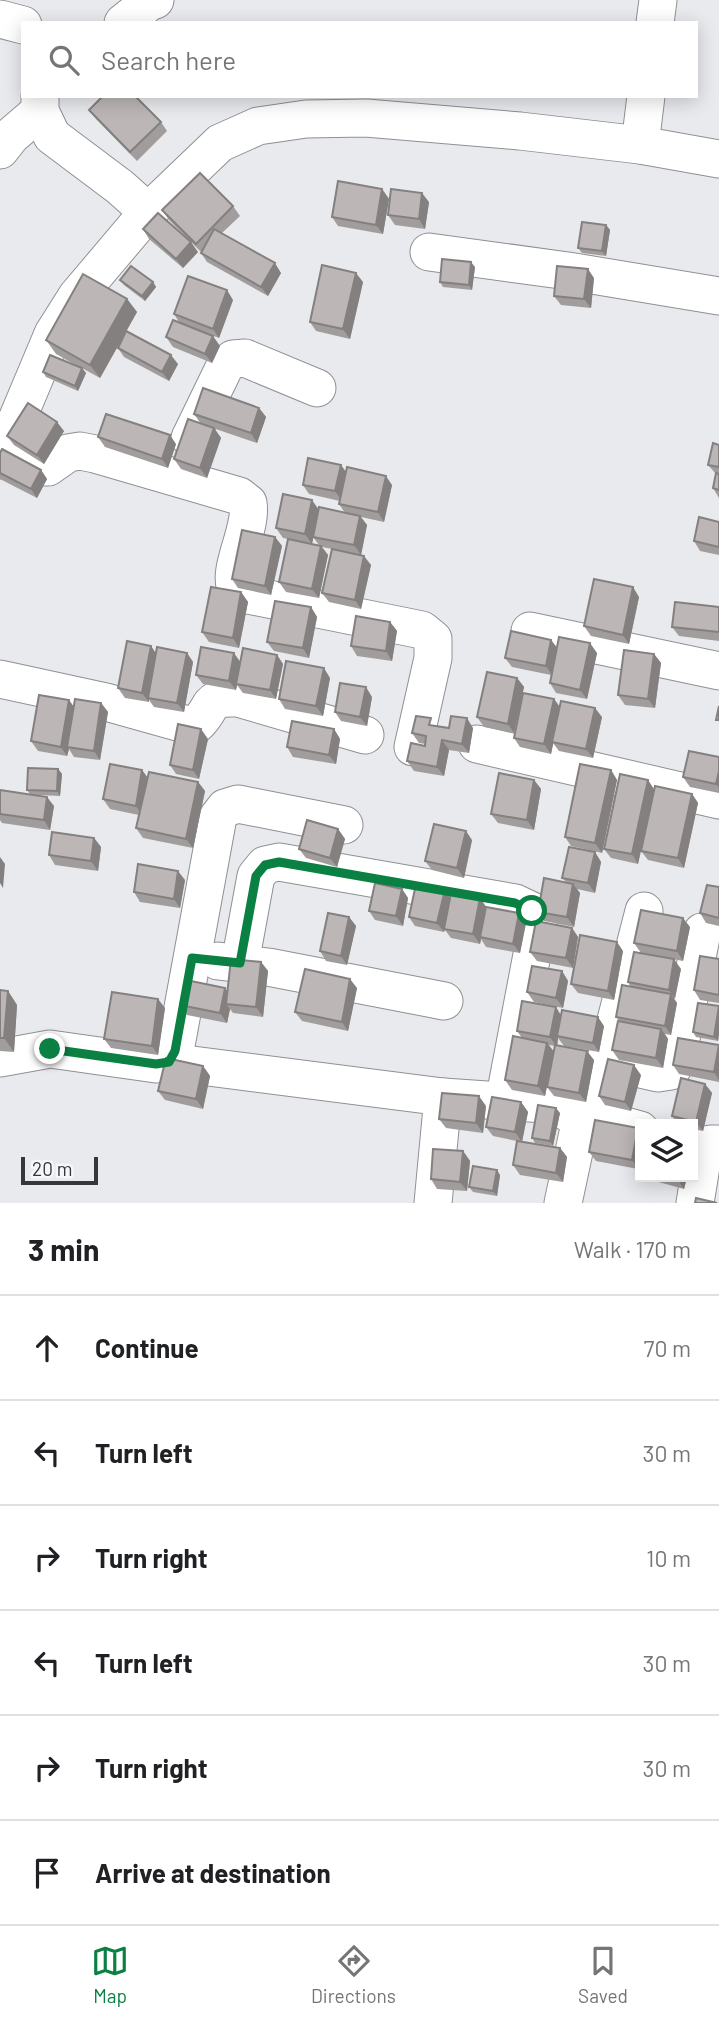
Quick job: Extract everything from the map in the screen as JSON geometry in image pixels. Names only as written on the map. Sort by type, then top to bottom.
[{"type":"street","points":[[40,0],[41,21]]},
{"type":"street","points":[[125,21],[155,0]]},
{"type":"street","points":[[655,21],[658,0]]},
{"type":"street","points":[[0,19],[21,24]]},
{"type":"street","points":[[640,145],[646,98]]},
{"type":"street","points":[[0,150],[40,104],[52,136],[120,187],[148,212]]},
{"type":"street","points":[[413,747],[433,658],[433,639],[422,630],[238,593],[233,586],[234,575],[250,516],[248,503],[239,496],[80,451],[68,453],[48,467],[38,467],[1,456],[53,334],[77,296],[148,212],[220,144],[258,126],[306,119],[366,118],[520,131],[640,145],[719,159]]},
{"type":"street","points":[[429,252],[719,296]]},
{"type":"street","points":[[173,477],[225,366],[233,359],[245,358],[317,388]]},
{"type":"street","points":[[530,631],[719,671]]},
{"type":"street","points":[[0,680],[106,702],[188,725],[197,724],[210,704],[223,698],[238,698],[365,735]]},
{"type":"street","points":[[477,744],[719,800]]},
{"type":"street","points":[[169,1062],[175,1051],[218,817],[225,808],[238,804],[344,824]]},
{"type":"street","points":[[240,963],[256,876],[265,865],[279,862],[515,903],[532,911],[538,923],[504,1102]]},
{"type":"street","points":[[563,1203],[578,1133],[589,1119],[644,911]]},
{"type":"street","points":[[606,1061],[658,1073],[671,1071],[677,1059],[702,932]]},
{"type":"street","points":[[192,958],[240,963],[444,1001]]},
{"type":"street","points":[[0,1058],[50,1049],[156,1064],[169,1062],[443,1097],[544,1104],[589,1119],[635,1129]]},
{"type":"street","points":[[434,1203],[443,1097]]},
{"type":"street","points":[[695,1203],[702,1160],[710,1138]]},
{"type":"building","points":[[101,98],[137,98],[161,122],[130,152],[89,110]]},
{"type":"building","points":[[200,173],[233,206],[196,244],[162,210]]},
{"type":"building","points":[[338,181],[382,189],[376,225],[332,217]]},
{"type":"building","points":[[391,189],[422,193],[419,219],[388,215]]},
{"type":"building","points":[[158,213],[191,242],[176,259],[143,229]]},
{"type":"building","points":[[582,222],[606,225],[602,251],[578,248]]},
{"type":"building","points":[[214,229],[275,263],[261,287],[201,253]]},
{"type":"building","points":[[442,259],[471,262],[469,285],[440,282]]},
{"type":"building","points":[[322,265],[356,273],[343,329],[310,322]]},
{"type":"building","points":[[131,266],[153,282],[142,296],[120,280]]},
{"type":"building","points":[[557,266],[588,269],[584,299],[554,296]]},
{"type":"building","points":[[83,274],[127,299],[90,365],[46,340]]},
{"type":"building","points":[[188,276],[227,290],[213,329],[174,314]]},
{"type":"building","points":[[173,320],[213,336],[205,354],[166,337]]},
{"type":"building","points":[[126,331],[171,355],[162,372],[118,348]]},
{"type":"building","points":[[50,355],[82,368],[75,386],[43,372]]},
{"type":"building","points":[[203,388],[259,408],[251,433],[194,414]]},
{"type":"building","points":[[28,403],[57,422],[37,455],[7,436]]},
{"type":"building","points":[[106,414],[170,435],[162,459],[98,437]]},
{"type":"building","points":[[188,419],[214,428],[200,468],[174,459]]},
{"type":"building","points":[[713,443],[719,445],[719,467],[708,465]]},
{"type":"building","points":[[2,449],[41,470],[31,489],[0,473]]},
{"type":"building","points":[[308,458],[341,465],[335,491],[303,485]]},
{"type":"building","points":[[347,467],[386,476],[378,512],[339,504]]},
{"type":"building","points":[[716,473],[719,474],[719,490],[713,488]]},
{"type":"building","points":[[283,494],[312,500],[305,534],[276,528]]},
{"type":"building","points":[[319,507],[360,516],[354,545],[313,537]]},
{"type":"building","points":[[699,517],[719,522],[719,547],[694,541]]},
{"type":"building","points":[[242,530],[275,537],[265,586],[232,579]]},
{"type":"building","points":[[288,539],[321,546],[312,589],[279,582]]},
{"type":"building","points":[[332,549],[364,556],[355,600],[322,593]]},
{"type":"building","points":[[594,579],[633,587],[623,635],[584,626]]},
{"type":"building","points":[[211,587],[241,592],[233,638],[202,632]]},
{"type":"building","points":[[275,601],[311,607],[303,648],[267,642]]},
{"type":"building","points":[[675,602],[719,607],[719,632],[672,627]]},
{"type":"building","points":[[356,616],[390,622],[386,651],[351,646]]},
{"type":"building","points":[[511,631],[551,640],[546,666],[505,658]]},
{"type":"building","points":[[559,637],[590,643],[580,690],[550,683]]},
{"type":"building","points":[[127,641],[151,646],[142,693],[118,688]]},
{"type":"building","points":[[157,647],[187,653],[177,703],[148,698]]},
{"type":"building","points":[[201,647],[234,653],[229,681],[196,675]]},
{"type":"building","points":[[243,648],[277,655],[270,690],[236,684]]},
{"type":"building","points":[[624,650],[654,654],[648,699],[618,695]]},
{"type":"building","points":[[286,661],[324,668],[316,706],[279,699]]},
{"type":"building","points":[[487,672],[517,678],[508,724],[477,717]]},
{"type":"building","points":[[340,683],[366,687],[360,717],[335,712]]},
{"type":"building","points":[[523,693],[554,699],[544,744],[514,738]]},
{"type":"building","points":[[39,695],[69,700],[61,747],[31,741]]},
{"type":"building","points":[[75,699],[101,703],[94,751],[67,747]]},
{"type":"building","points":[[561,701],[595,708],[586,749],[552,742]]},
{"type":"building","points":[[416,716],[431,718],[429,725],[449,728],[451,716],[467,718],[462,744],[442,740],[437,767],[407,761],[411,743],[425,746],[426,736],[412,733]]},
{"type":"building","points":[[292,721],[334,729],[329,755],[287,747]]},
{"type":"building","points":[[178,724],[201,729],[193,770],[170,765]]},
{"type":"building","points":[[689,751],[719,757],[716,784],[683,777]]},
{"type":"building","points":[[110,764],[142,770],[136,806],[103,799]]},
{"type":"building","points":[[580,764],[611,770],[595,843],[565,837]]},
{"type":"building","points":[[28,768],[58,769],[57,791],[27,790]]},
{"type":"building","points":[[149,772],[198,782],[186,839],[136,828]]},
{"type":"building","points":[[499,773],[534,780],[527,820],[491,814]]},
{"type":"building","points":[[620,774],[648,780],[632,854],[604,849]]},
{"type":"building","points":[[655,786],[692,794],[678,858],[641,851]]},
{"type":"building","points":[[0,790],[47,797],[44,820],[0,814]]},
{"type":"building","points":[[307,820],[338,829],[330,858],[299,849]]},
{"type":"building","points":[[434,824],[466,831],[457,868],[425,861]]},
{"type":"building","points":[[52,832],[94,838],[91,861],[49,855]]},
{"type":"building","points":[[569,847],[595,852],[588,883],[562,878]]},
{"type":"building","points":[[138,864],[178,871],[174,899],[134,892]]},
{"type":"building","points":[[544,878],[573,884],[567,917],[538,912]]},
{"type":"building","points":[[375,883],[402,889],[396,916],[369,911]]},
{"type":"building","points":[[416,884],[445,890],[437,923],[409,917]]},
{"type":"building","points":[[707,885],[719,887],[719,918],[700,913]]},
{"type":"building","points":[[451,893],[480,898],[473,934],[444,929]]},
{"type":"building","points":[[486,907],[519,913],[513,944],[480,937]]},
{"type":"building","points":[[641,910],[683,918],[677,951],[634,943]]},
{"type":"building","points":[[328,913],[349,917],[341,956],[320,951]]},
{"type":"building","points":[[536,921],[572,928],[566,958],[530,952]]},
{"type":"building","points":[[580,935],[617,942],[608,991],[571,984]]},
{"type":"building","points":[[634,952],[674,959],[669,990],[628,982]]},
{"type":"building","points":[[700,956],[719,959],[719,995],[694,990]]},
{"type":"building","points":[[231,959],[261,962],[256,1007],[226,1004]]},
{"type":"building","points":[[532,966],[562,971],[556,998],[527,992]]},
{"type":"building","points":[[305,969],[350,979],[342,1022],[295,1012]]},
{"type":"building","points":[[186,980],[225,988],[220,1013],[180,1005]]},
{"type":"building","points":[[622,985],[671,994],[665,1026],[616,1017]]},
{"type":"building","points":[[0,990],[8,991],[4,1038],[0,1038]]},
{"type":"building","points":[[112,992],[158,999],[152,1046],[104,1039]]},
{"type":"building","points":[[522,1001],[556,1007],[550,1037],[517,1031]]},
{"type":"building","points":[[698,1003],[719,1006],[714,1037],[693,1032]]},
{"type":"building","points":[[562,1010],[598,1017],[593,1043],[557,1036]]},
{"type":"building","points":[[618,1021],[661,1029],[656,1058],[612,1050]]},
{"type":"building","points":[[513,1036],[547,1043],[538,1086],[505,1080]]},
{"type":"building","points":[[678,1038],[719,1045],[714,1072],[673,1065]]},
{"type":"building","points":[[555,1045],[587,1051],[579,1093],[547,1087]]},
{"type":"building","points":[[166,1058],[203,1066],[196,1099],[158,1091]]},
{"type":"building","points":[[608,1059],[634,1065],[625,1102],[599,1096]]},
{"type":"building","points":[[681,1078],[705,1084],[697,1119],[672,1116]]},
{"type":"building","points":[[442,1093],[479,1096],[476,1123],[439,1119]]},
{"type":"building","points":[[492,1097],[521,1102],[515,1132],[486,1127]]},
{"type":"building","points":[[538,1105],[556,1108],[550,1141],[532,1138]]},
{"type":"building","points":[[595,1120],[635,1127],[632,1160],[589,1152]]},
{"type":"building","points":[[517,1141],[560,1148],[556,1173],[513,1165]]},
{"type":"building","points":[[433,1149],[463,1151],[460,1182],[431,1179]]},
{"type":"building","points":[[473,1166],[497,1170],[493,1191],[469,1187]]},
{"type":"building","points":[[696,1198],[717,1203],[695,1203]]},
{"type":"route","points":[[50,1049],[156,1064],[169,1062],[175,1051],[192,958],[240,963],[256,876],[265,865],[279,862],[515,903],[532,911]]}]
